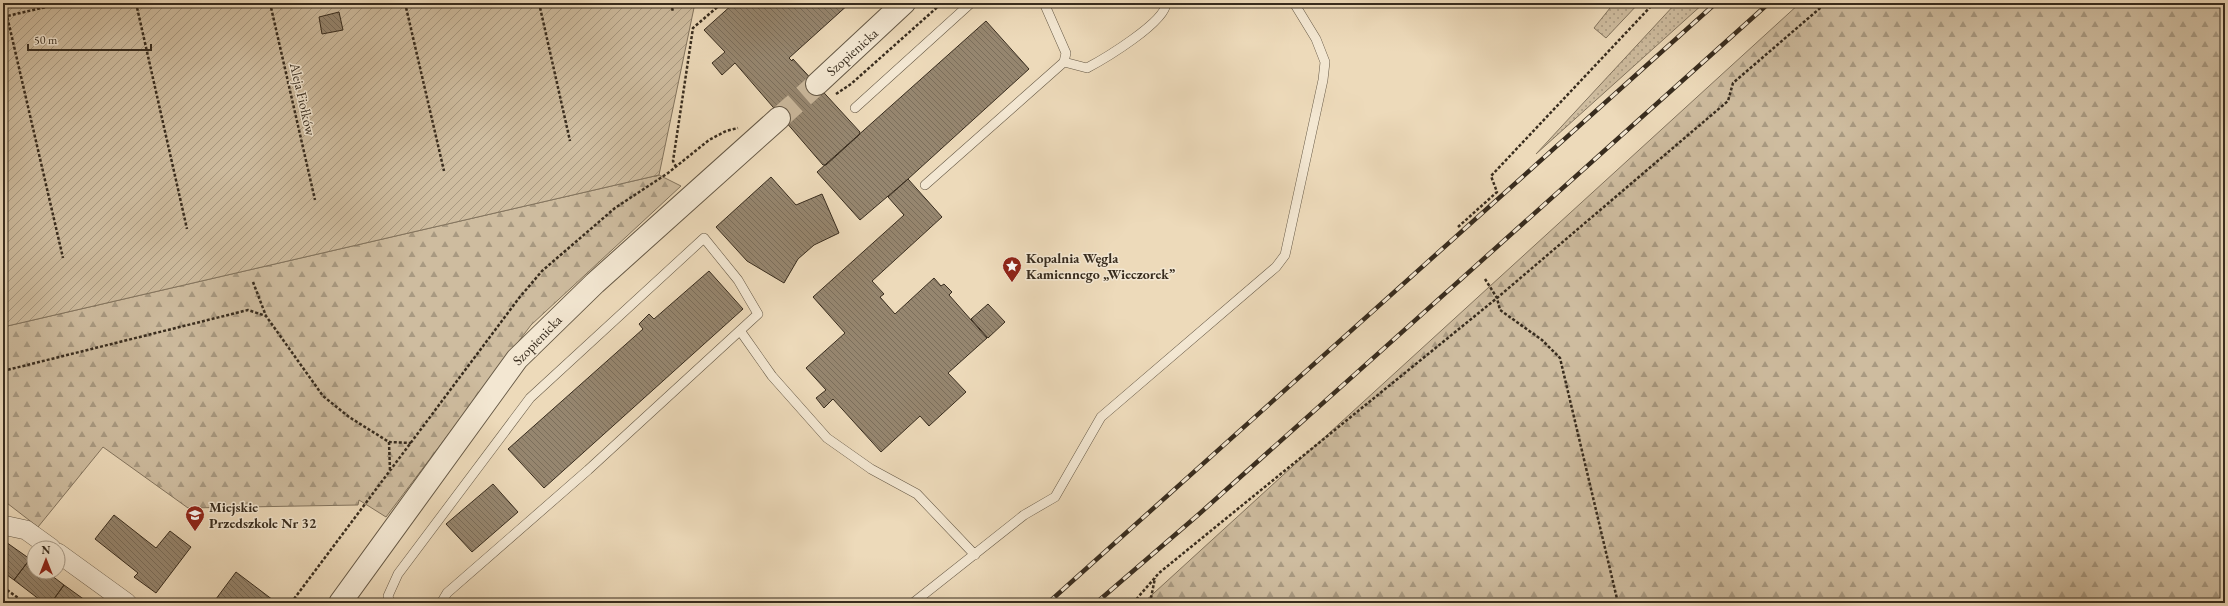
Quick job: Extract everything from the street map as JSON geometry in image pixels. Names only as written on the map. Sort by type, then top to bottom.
[{"type":"street","name":"Szopienicka","points":[[825,90],[904,3]]},
{"type":"street","name":"Szopienicka","points":[[340,603],[491,394],[526,350],[595,283],[779,118]]},
{"type":"street","points":[[3,525],[26,530],[40,540]]},
{"type":"street","points":[[66,559],[126,603]]},
{"type":"lane","points":[[855,108],[971,3]]},
{"type":"lane","points":[[925,185],[1064,62],[1066,52],[1044,3]]},
{"type":"lane","points":[[1064,62],[1087,68],[1107,58],[1156,21],[1166,8],[1166,3]]},
{"type":"lane","points":[[913,603],[1024,515],[1054,497],[1101,417],[1276,266],[1285,255],[1322,88],[1325,62],[1316,39],[1294,3]]},
{"type":"lane","points":[[387,601],[398,574],[530,398],[704,238],[738,280],[758,314],[741,332],[447,593],[442,603]]},
{"type":"lane","points":[[741,332],[772,376],[827,438],[871,468],[918,494],[975,555]]},
{"type":"path","points":[[4,3],[5,17],[63,258]]},
{"type":"path","points":[[5,17],[63,3]]},
{"type":"path","points":[[136,3],[187,229]]},
{"type":"path","name":"Aleja Fiołków","points":[[270,3],[315,200]]},
{"type":"path","points":[[405,3],[444,171]]},
{"type":"path","points":[[539,3],[570,141]]},
{"type":"path","points":[[671,3],[673,12]]},
{"type":"path","points":[[676,167],[673,161],[693,28],[722,3]]},
{"type":"path","points":[[825,90],[851,84],[942,3]]},
{"type":"path","points":[[1458,228],[1496,192],[1491,176],[1654,3]]},
{"type":"path","points":[[1133,603],[1158,573],[1497,298],[1728,101],[1733,83],[1826,3]]},
{"type":"path","points":[[1485,278],[1497,298],[1500,310],[1542,340],[1560,358],[1618,603]]},
{"type":"path","points":[[253,282],[266,316],[324,396],[348,417],[389,442],[411,443]]},
{"type":"path","points":[[3,371],[248,310],[266,316]]},
{"type":"path","points":[[389,442],[390,472]]},
{"type":"path","points":[[1150,603],[1155,578],[1158,573]]},
{"type":"path","points":[[3,587],[25,603]]},
{"type":"green space","points":[[3,3],[695,3],[659,175],[3,327]]},
{"type":"green space","points":[[1614,3],[1639,3],[1606,38],[1594,28]]},
{"type":"green space","points":[[1676,3],[1704,3],[1536,154]]},
{"type":"green space","points":[[1800,3],[2225,3],[2225,603],[1143,603]]},
{"type":"green space","points":[[659,175],[681,186],[531,325],[386,517],[359,500],[358,505],[188,508],[103,447],[38,527],[3,500],[3,327]]},
{"type":"building","points":[[734,3],[850,3],[789,58],[792,61],[793,59],[860,132],[859,135],[826,165],[823,165],[735,63],[722,75],[712,63],[725,52],[704,30]]},
{"type":"building","points":[[339,12],[343,30],[322,34],[319,17]]},
{"type":"building","points":[[986,21],[1029,69],[908,179],[860,220],[817,172]]},
{"type":"building","points":[[771,177],[796,205],[822,194],[839,233],[814,245],[798,259],[784,283],[747,261],[716,227]]},
{"type":"building","points":[[908,179],[942,217],[872,281],[884,294],[880,297],[895,314],[934,278],[941,286],[944,284],[952,292],[949,295],[987,338],[948,373],[966,392],[929,426],[920,416],[881,452],[833,399],[824,408],[816,398],[826,390],[806,368],[845,333],[813,297],[904,215],[888,197]]},
{"type":"building","points":[[709,271],[743,309],[544,488],[508,449],[643,329],[639,324],[649,314],[654,319]]},
{"type":"building","points":[[988,304],[1005,322],[988,338],[971,319]]},
{"type":"building","points":[[493,484],[518,512],[472,552],[446,524]]},
{"type":"building","points":[[114,515],[156,548],[170,531],[191,547],[156,593],[134,577],[138,573],[95,539]]},
{"type":"building","points":[[3,540],[26,556],[26,564],[14,580],[3,572]]},
{"type":"building","points":[[26,564],[26,580],[57,580],[64,585],[51,603],[44,603],[14,580]]},
{"type":"building","points":[[236,572],[273,600],[271,603],[213,603]]},
{"type":"building","points":[[64,585],[89,603],[51,603]]},
{"type":"tunnel","points":[[779,118],[817,84]]},
{"type":"railway","points":[[1048,603],[1716,3]]},
{"type":"railway","points":[[1096,603],[1198,515],[1769,3]]},
{"type":"place","name":"Kopalnia Węgla Kamiennego „Wieczorek”","points":[[1012,283]]},
{"type":"place","name":"Miejskie Przedszkole Nr 32","points":[[195,532]]}]
